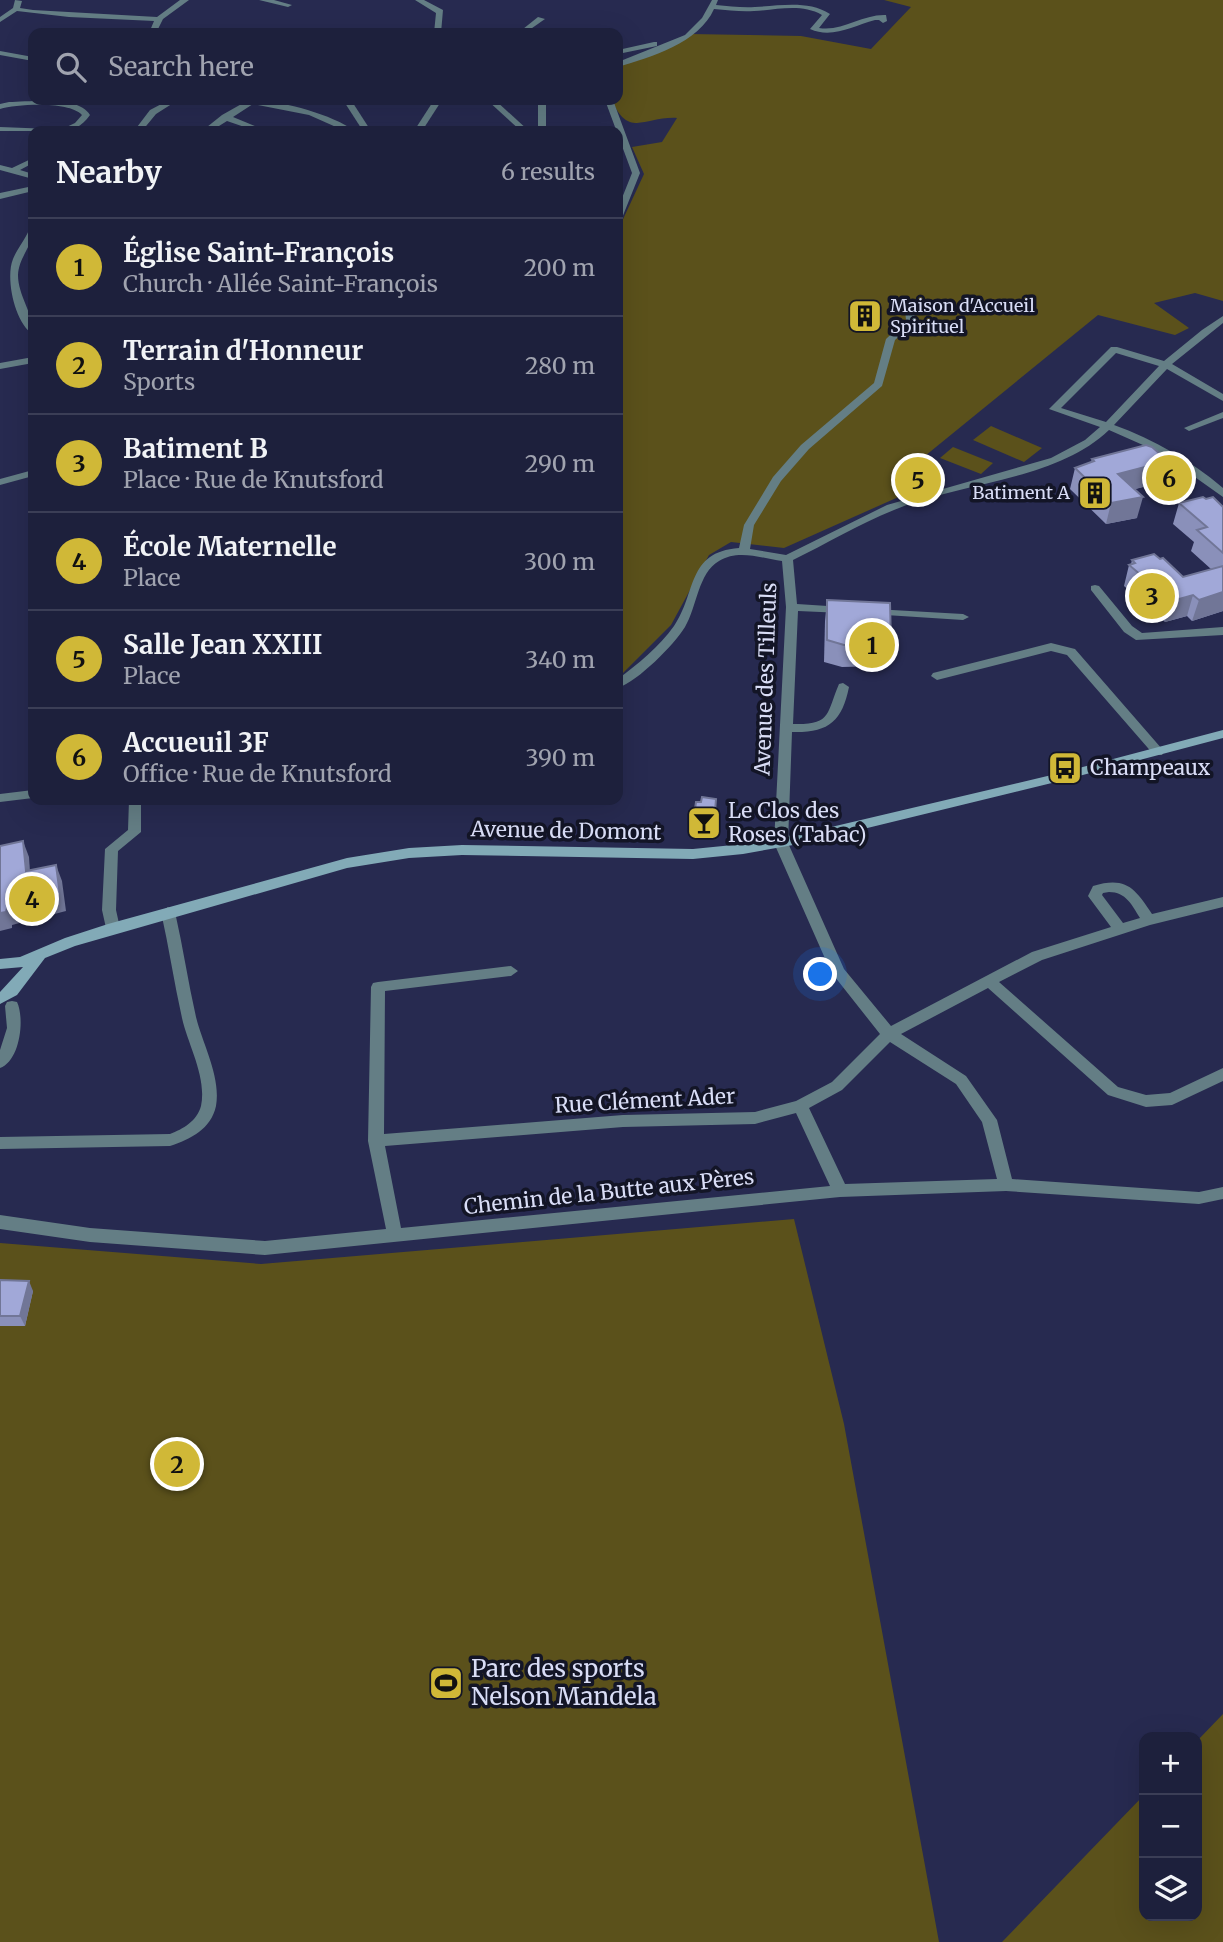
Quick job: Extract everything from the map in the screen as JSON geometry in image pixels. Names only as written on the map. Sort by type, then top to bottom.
[{"type":"main road","name":"Avenue de Domont","points":[[2,964],[42,954],[113,928],[314,870],[409,853],[478,849],[693,854],[781,843],[1223,734]]},
{"type":"main road","points":[[8,997],[42,954]]},
{"type":"main road","points":[[2,964],[18,973],[8,997]]},
{"type":"street","points":[[155,28],[159,19],[185,0]]},
{"type":"street","points":[[262,0],[288,5]]},
{"type":"street","points":[[419,0],[440,12],[438,28]]},
{"type":"street","points":[[0,20],[17,4],[49,15],[69,13],[159,19]]},
{"type":"street","points":[[623,63],[695,31],[713,4],[749,9],[787,6],[814,8],[826,14],[814,29],[829,32],[873,18],[883,18],[883,21]]},
{"type":"street","points":[[528,28],[541,19]]},
{"type":"street","points":[[623,51],[644,45],[670,44]]},
{"type":"street","points":[[0,53],[28,58]]},
{"type":"street","points":[[0,107],[28,104]]},
{"type":"street","points":[[70,105],[83,110],[86,115],[75,126]]},
{"type":"street","points":[[142,126],[153,112],[165,105]]},
{"type":"street","points":[[213,126],[242,105]]},
{"type":"street","points":[[273,105],[311,113],[340,126]]},
{"type":"street","points":[[350,105],[364,126]]},
{"type":"street","points":[[421,126],[435,105]]},
{"type":"street","points":[[496,105],[520,126]]},
{"type":"street","points":[[542,105],[542,126]]},
{"type":"street","points":[[610,105],[616,126]]},
{"type":"street","points":[[225,117],[249,126]]},
{"type":"street","points":[[0,130],[28,131]]},
{"type":"street","points":[[623,146],[636,173],[623,206]]},
{"type":"street","points":[[12,171],[28,163]]},
{"type":"street","points":[[0,167],[28,176]]},
{"type":"street","points":[[0,196],[28,190]]},
{"type":"street","points":[[28,239],[17,260],[13,281],[22,313],[28,323]]},
{"type":"street","points":[[0,284],[13,281]]},
{"type":"street","points":[[744,551],[749,525],[777,478],[805,447],[879,384],[891,339],[911,321],[909,309],[900,301]]},
{"type":"street","points":[[623,681],[645,666],[680,626],[708,562],[731,552],[744,551],[787,559],[891,507],[1055,460],[1080,450],[1110,426],[1185,347],[1223,319]]},
{"type":"street","points":[[1223,398],[1166,365],[1114,349],[1054,409],[1110,426],[1156,445],[1192,466],[1223,493]]},
{"type":"street","points":[[0,366],[28,361]]},
{"type":"street","points":[[1189,428],[1223,415]]},
{"type":"street","points":[[0,482],[28,474]]},
{"type":"street","name":"Avenue des Tilleuls","points":[[781,843],[792,607],[787,559]]},
{"type":"street","points":[[1095,588],[1130,632],[1140,637],[1223,631]]},
{"type":"street","points":[[792,607],[963,617]]},
{"type":"street","points":[[937,676],[1051,647],[1070,652],[1158,752]]},
{"type":"street","points":[[785,728],[807,729],[822,726],[841,705],[843,687]]},
{"type":"street","points":[[0,798],[28,795]]},
{"type":"street","points":[[113,928],[109,910],[112,849],[134,832],[135,805]]},
{"type":"street","points":[[781,843],[838,972],[889,1034],[961,1080],[989,1120],[1006,1185]]},
{"type":"street","points":[[1120,929],[1095,896],[1098,890],[1118,884],[1126,888],[1149,920]]},
{"type":"street","name":"Rue Clément Ader","points":[[376,1141],[623,1121],[755,1118],[800,1106],[837,1086],[889,1034],[1037,956],[1149,920],[1223,902]]},
{"type":"street","points":[[0,1143],[170,1140],[187,1134],[202,1120],[208,1107],[209,1090],[189,1018],[168,912]]},
{"type":"street","points":[[395,1235],[376,1141],[379,987],[511,971]]},
{"type":"street","points":[[990,982],[1114,1091],[1146,1101],[1172,1099],[1223,1074]]},
{"type":"street","points":[[0,1062],[9,1049],[15,1020],[8,997]]},
{"type":"street","points":[[800,1106],[841,1191]]},
{"type":"street","name":"Chemin de la Butte aux Pères","points":[[0,1222],[90,1235],[265,1248],[841,1191],[1006,1185],[1199,1198],[1223,1193]]},
{"type":"shaded area","points":[[884,0],[1223,0],[1223,301],[1195,293],[1154,303],[1189,328],[1175,335],[1098,315],[893,482],[903,495],[784,548],[731,542],[709,555],[671,625],[623,673],[623,219],[644,174],[632,147],[662,142],[677,118],[639,123],[625,119],[618,112],[614,105],[623,105],[623,64],[690,34],[801,36],[871,49],[911,7]]},
{"type":"shaded area","points":[[991,426],[1042,448],[1024,462],[973,440]]},
{"type":"shaded area","points":[[953,447],[993,463],[981,474],[940,458]]},
{"type":"shaded area","name":"Parc des sports Nelson Mandela","points":[[794,1219],[844,1424],[939,1942],[0,1942],[0,1243],[261,1264]]},
{"type":"shaded area","points":[[1223,1714],[1223,1942],[1002,1942],[1139,1800],[1139,1921],[1202,1921],[1202,1736]]},
{"type":"building","points":[[855,302],[874,304],[873,318],[853,317]]},
{"type":"building","points":[[1146,445],[1168,461],[1118,474],[1143,497],[1111,503],[1075,468],[1094,461],[1092,459]]},
{"type":"building","points":[[920,459],[935,464],[921,477],[907,472]]},
{"type":"building","points":[[1213,497],[1223,507],[1223,553],[1197,530],[1207,527],[1179,503]]},
{"type":"building","points":[[1154,554],[1160,559],[1163,558],[1183,577],[1223,566],[1223,592],[1199,600],[1193,595],[1172,601],[1129,565],[1135,563],[1132,560]]},
{"type":"building","points":[[827,600],[890,603],[891,641],[884,645],[844,645],[827,640]]},
{"type":"building","points":[[702,797],[716,799],[714,824],[693,823],[696,802],[701,802]]},
{"type":"building","points":[[23,841],[26,871],[56,865],[60,895],[7,908],[6,912],[0,913],[0,846]]},
{"type":"building","points":[[0,1280],[29,1281],[20,1316],[0,1316]]},
{"type":"place","name":"Maison d'Accueil Spirituel","points":[[865,316]]},
{"type":"place","name":"Accueuil 3F","points":[[1169,478]]},
{"type":"place","name":"Salle Jean XXIII","points":[[918,480]]},
{"type":"place","name":"Batiment A","points":[[1095,493]]},
{"type":"place","name":"Batiment B","points":[[1152,596]]},
{"type":"place","name":"Église Saint-François","points":[[872,645]]},
{"type":"place","name":"Champeaux","points":[[1065,768]]},
{"type":"place","name":"Le Clos des Roses (Tabac)","points":[[704,823]]},
{"type":"place","name":"École Maternelle","points":[[32,899]]},
{"type":"place","name":"Terrain d'Honneur","points":[[177,1464]]},
{"type":"place","name":"Parc des sports Nelson Mandela","points":[[446,1683]]}]
